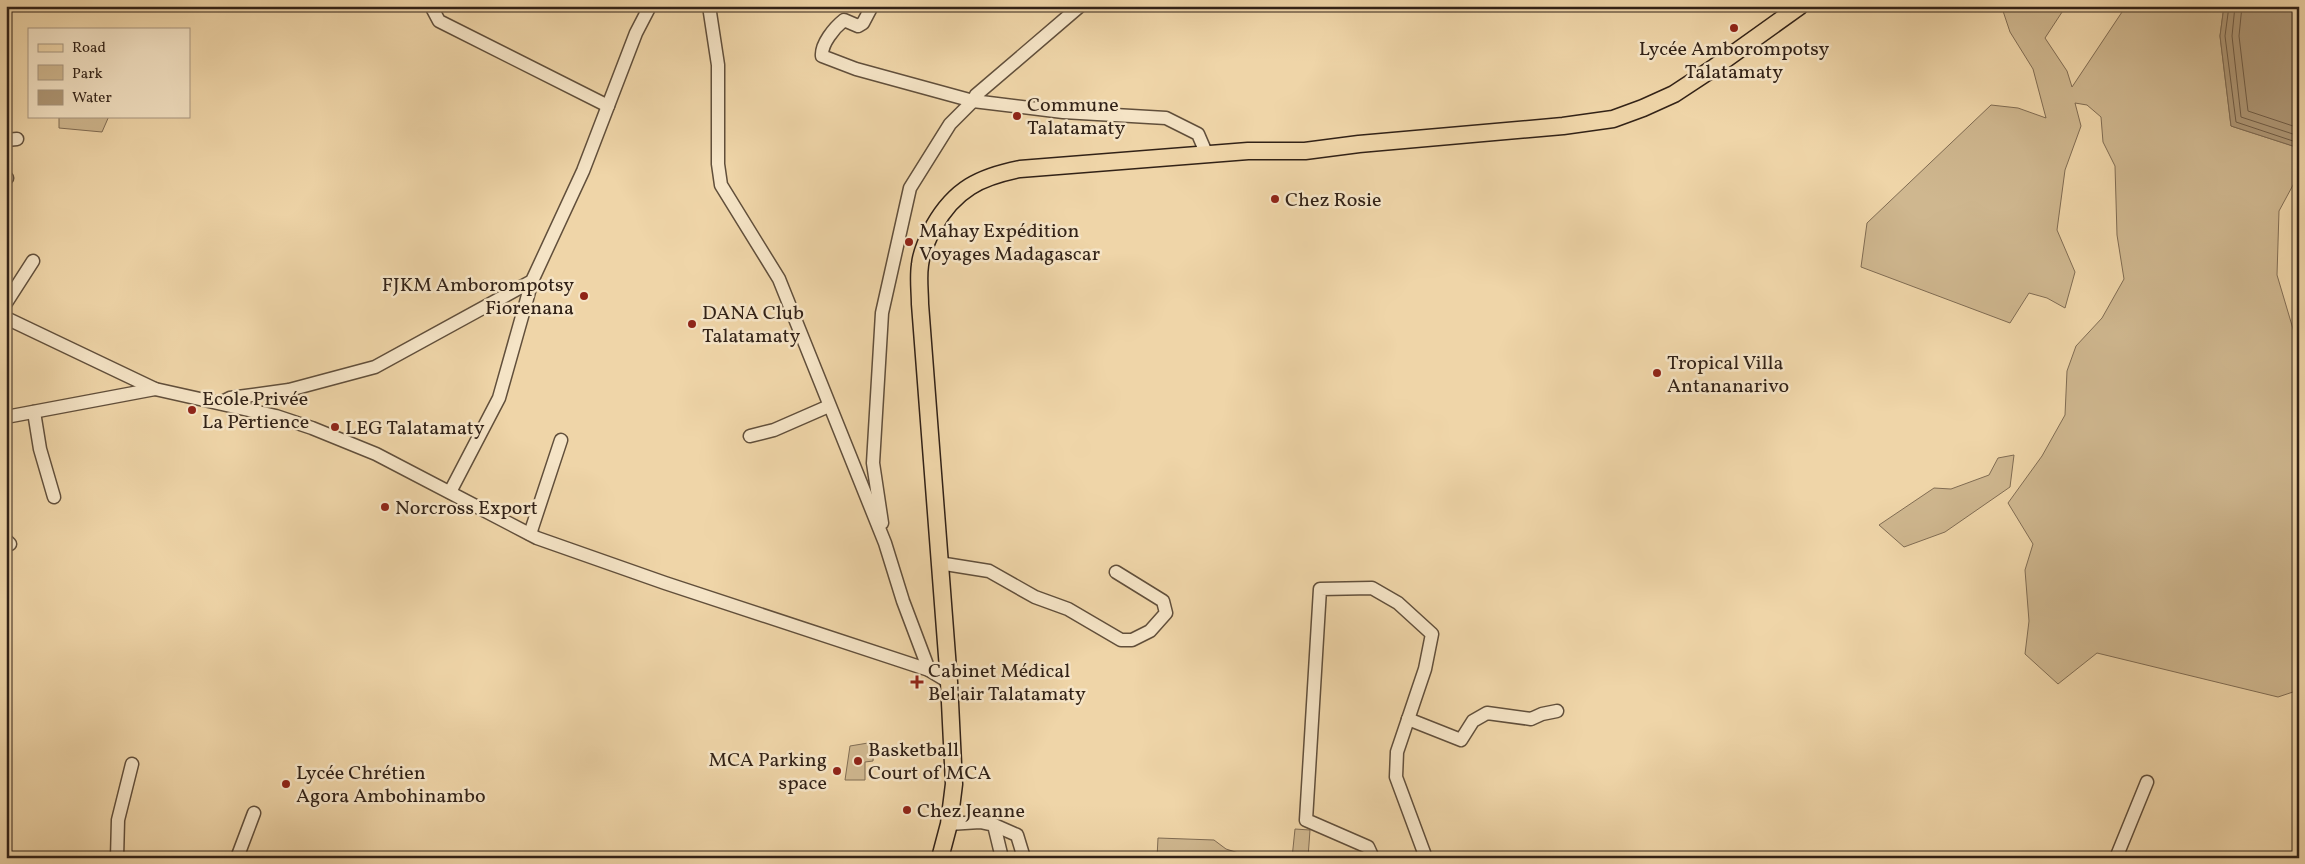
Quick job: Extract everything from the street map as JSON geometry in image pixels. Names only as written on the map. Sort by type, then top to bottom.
[{"type":"main road","points":[[940,858],[949,824],[954,784],[949,682],[920,304],[920,265],[927,239],[944,208],[963,190],[1003,172],[1060,165],[1248,152],[1305,151],[1359,144],[1554,127],[1613,119],[1644,108],[1674,94],[1712,69],[1791,9]]},
{"type":"street","points":[[431,6],[439,21],[608,106]]},
{"type":"street","points":[[450,492],[499,398],[532,281],[583,171],[636,33],[650,6]]},
{"type":"street","points":[[709,6],[718,65],[718,164],[721,185],[779,279],[885,543],[903,601],[929,670]]},
{"type":"street","points":[[872,6],[863,24],[858,26],[844,20],[839,24],[826,43],[822,56],[856,69],[973,101],[1063,112],[1166,118],[1198,134],[1207,155]]},
{"type":"street","points":[[885,543],[873,463],[882,313],[910,188],[950,124],[973,101],[976,95],[1080,6]]},
{"type":"street","points":[[6,303],[33,261]]},
{"type":"street","points":[[220,403],[230,398],[289,390],[375,367],[532,281]]},
{"type":"street","points":[[6,318],[155,388],[276,416],[312,428],[376,454],[530,534],[665,582],[929,670],[949,682]]},
{"type":"street","points":[[6,417],[155,388]]},
{"type":"street","points":[[750,436],[774,430],[829,406]]},
{"type":"street","points":[[34,412],[40,449],[54,498]]},
{"type":"street","points":[[530,534],[561,440]]},
{"type":"street","points":[[939,563],[989,570],[1035,598],[1068,609],[1121,640],[1132,640],[1150,631],[1166,613],[1163,601],[1116,572]]},
{"type":"street","points":[[1373,858],[1368,848],[1306,820],[1320,589],[1372,588],[1398,602],[1432,634],[1425,669],[1397,752],[1396,777],[1426,858]]},
{"type":"street","points":[[1408,719],[1461,740],[1473,722],[1487,713],[1531,719],[1542,714],[1557,711]]},
{"type":"street","points":[[117,858],[118,820],[132,764]]},
{"type":"street","points":[[2116,858],[2147,782]]},
{"type":"street","points":[[237,858],[254,813]]},
{"type":"street","points":[[949,824],[980,822],[994,825],[1017,835],[1024,858]]},
{"type":"street","points":[[994,825],[1002,858]]},
{"type":"green space","points":[[2008,6],[2066,6],[2045,38],[2067,71],[2072,87],[2126,6],[2224,6],[2220,36],[2231,126],[2299,148],[2299,174],[2279,211],[2277,275],[2299,349],[2299,690],[2278,697],[2097,653],[2058,684],[2025,654],[2029,621],[2025,570],[2033,544],[2008,503],[2042,456],[2065,415],[2067,371],[2076,346],[2102,318],[2124,279],[2117,235],[2115,166],[2103,142],[2101,117],[2087,105],[2075,103],[2081,126],[2065,170],[2057,230],[2075,272],[2065,308],[2047,298],[2029,293],[2010,323],[1861,267],[1867,223],[1991,105],[2018,108],[2046,118],[2033,69],[2010,32],[2003,11]]},
{"type":"green space","points":[[59,118],[108,118],[102,132],[59,128]]},
{"type":"green space","points":[[2014,455],[2010,487],[1945,532],[1904,547],[1879,525],[1934,488],[1951,489],[1989,475],[1998,458]]},
{"type":"green space","name":"Basketball Court of MCA","points":[[874,742],[873,761],[865,762],[865,780],[845,780],[850,746]]},
{"type":"green space","points":[[1295,829],[1310,830],[1308,858],[1292,858]]},
{"type":"green space","points":[[1158,838],[1214,840],[1226,849],[1245,855],[1246,858],[1157,858]]},
{"type":"water","points":[[2224,6],[2299,6],[2299,148],[2231,126],[2220,36]]},
{"type":"place","name":"Lycée Amborompotsy Talatamaty","points":[[1734,28]]},
{"type":"place","name":"Commune Talatamaty","points":[[1017,116]]},
{"type":"place","name":"Chez Rosie","points":[[1275,199]]},
{"type":"place","name":"Mahay Expédition Voyages Madagascar","points":[[909,242]]},
{"type":"place","name":"FJKM Amborompotsy Fiorenana","points":[[584,296]]},
{"type":"place","name":"DANA Club Talatamaty","points":[[692,324]]},
{"type":"place","name":"Tropical Villa Antananarivo","points":[[1657,373]]},
{"type":"place","name":"Ecole Privée La Pertience","points":[[192,410]]},
{"type":"place","name":"LEG Talatamaty","points":[[335,427]]},
{"type":"place","name":"Norcross Export","points":[[385,507]]},
{"type":"place","name":"Cabinet Médical Bel'air Talatamaty","points":[[917,682]]},
{"type":"place","name":"Basketball Court of MCA","points":[[858,761]]},
{"type":"place","name":"MCA Parking space","points":[[837,771]]},
{"type":"place","name":"Lycée Chrétien Agora Ambohinambo","points":[[286,784]]},
{"type":"place","name":"Chez Jeanne","points":[[907,810]]}]
